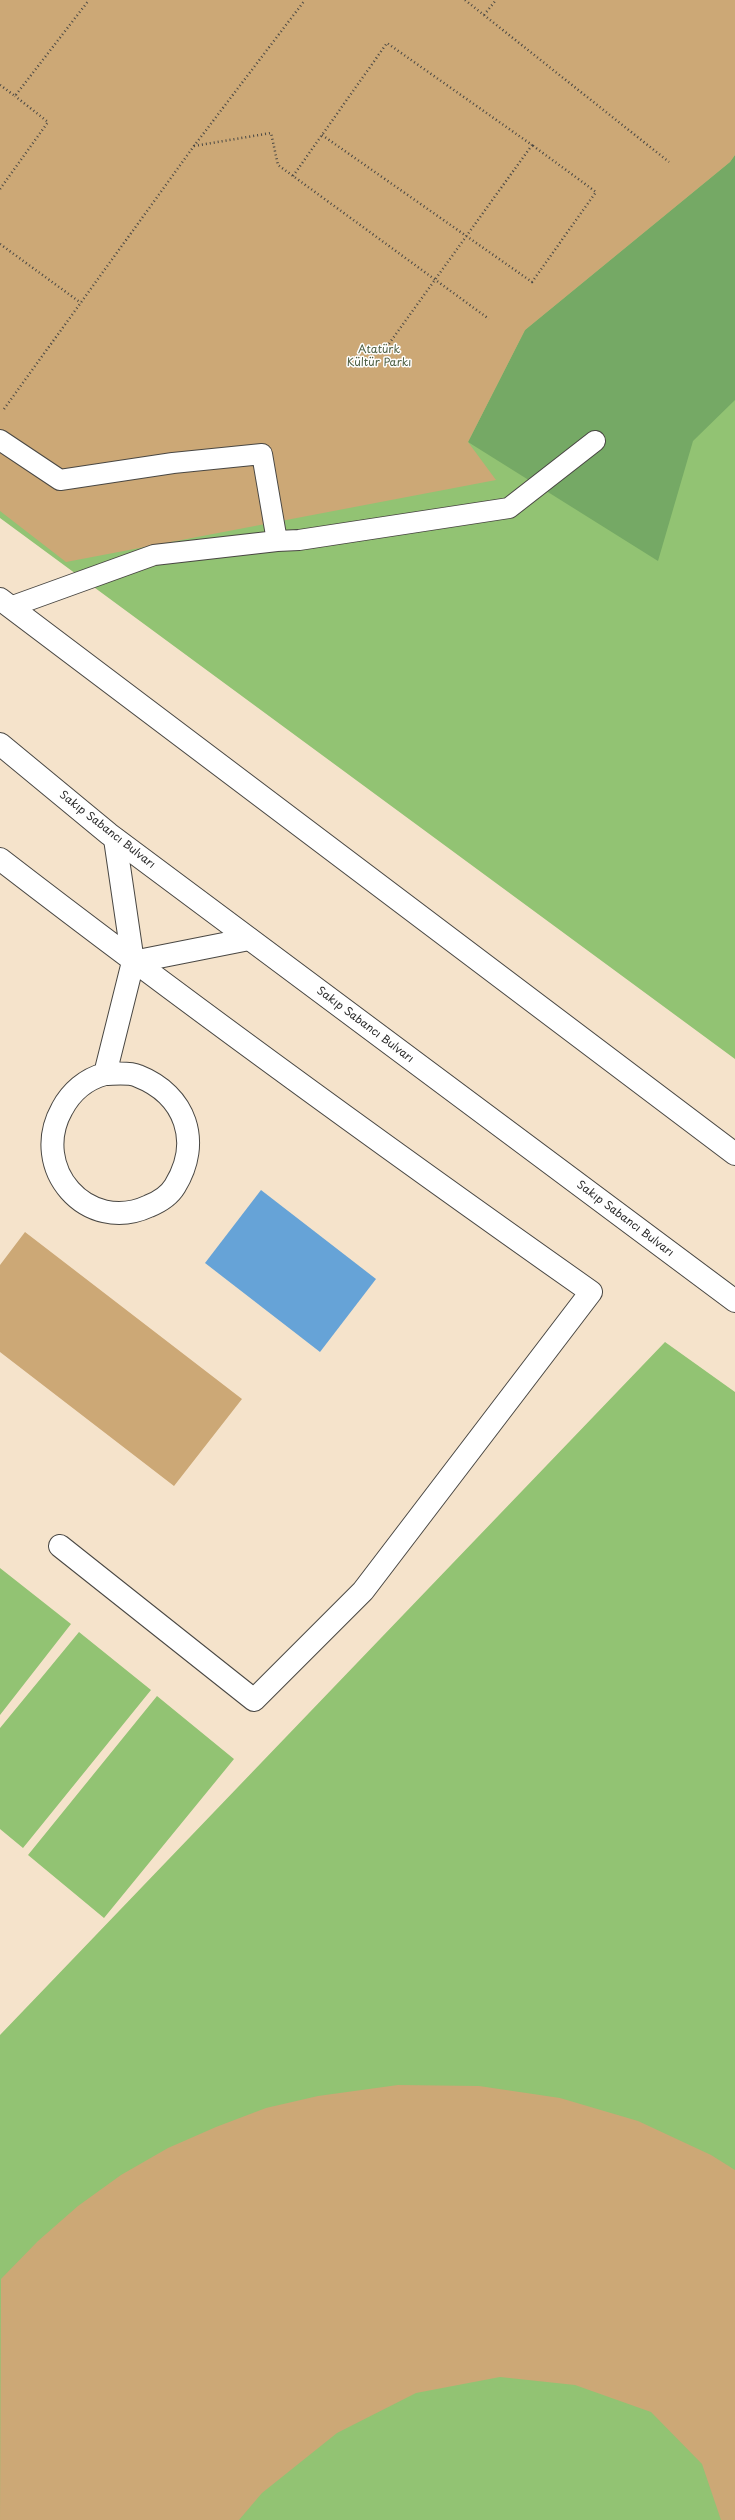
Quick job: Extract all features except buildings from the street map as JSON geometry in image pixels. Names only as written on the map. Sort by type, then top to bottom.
[{"type":"street","points":[[5,603],[735,1154]]},
{"type":"street","name":"Sakıp Sabancı Bulvarı","points":[[0,744],[115,839],[735,1301]]},
{"type":"street","points":[[105,1074],[133,962],[115,839]]},
{"type":"street","points":[[0,859],[133,962],[373,1138],[591,1292],[362,1591],[254,1700],[60,1546]]},
{"type":"street","points":[[133,962],[249,939]]},
{"type":"street","points":[[105,1074],[136,1075],[161,1088],[172,1098],[185,1119],[189,1147],[185,1170],[172,1190],[159,1202],[137,1212],[118,1214],[94,1209],[81,1201],[64,1184],[54,1164],[51,1140],[55,1120],[67,1099],[90,1078],[105,1074]]},
{"type":"lane","points":[[0,440],[60,480],[173,463],[262,454],[277,541]]},
{"type":"lane","points":[[5,603],[154,555],[307,538],[509,508],[595,441]]},
{"type":"path","points":[[15,96],[89,0]]},
{"type":"path","points":[[0,415],[194,146],[305,0]]},
{"type":"path","points":[[465,0],[669,162]]},
{"type":"path","points":[[484,15],[496,0]]},
{"type":"path","points":[[293,176],[387,43],[596,192],[532,282],[322,135]]},
{"type":"path","points":[[0,85],[48,122],[0,189]]},
{"type":"path","points":[[194,146],[271,133],[278,165],[489,319]]},
{"type":"path","points":[[383,352],[532,145]]},
{"type":"path","points":[[0,244],[80,303]]},
{"type":"green space","name":"Atatürk Kültür Parkı","points":[[0,0],[735,0],[735,1059],[0,518]]},
{"type":"green space","points":[[735,155],[735,400],[693,441],[658,561],[468,442],[525,330],[730,162]]},
{"type":"green space","points":[[665,1342],[735,1392],[735,2520],[0,2520],[0,2035]]},
{"type":"green space","points":[[0,1568],[71,1624],[0,1715]]},
{"type":"green space","points":[[79,1632],[151,1690],[23,1848],[0,1829],[0,1728]]},
{"type":"green space","points":[[157,1696],[234,1759],[104,1918],[28,1855]]},
{"type":"water","points":[[261,1190],[376,1279],[320,1352],[205,1263]]}]
